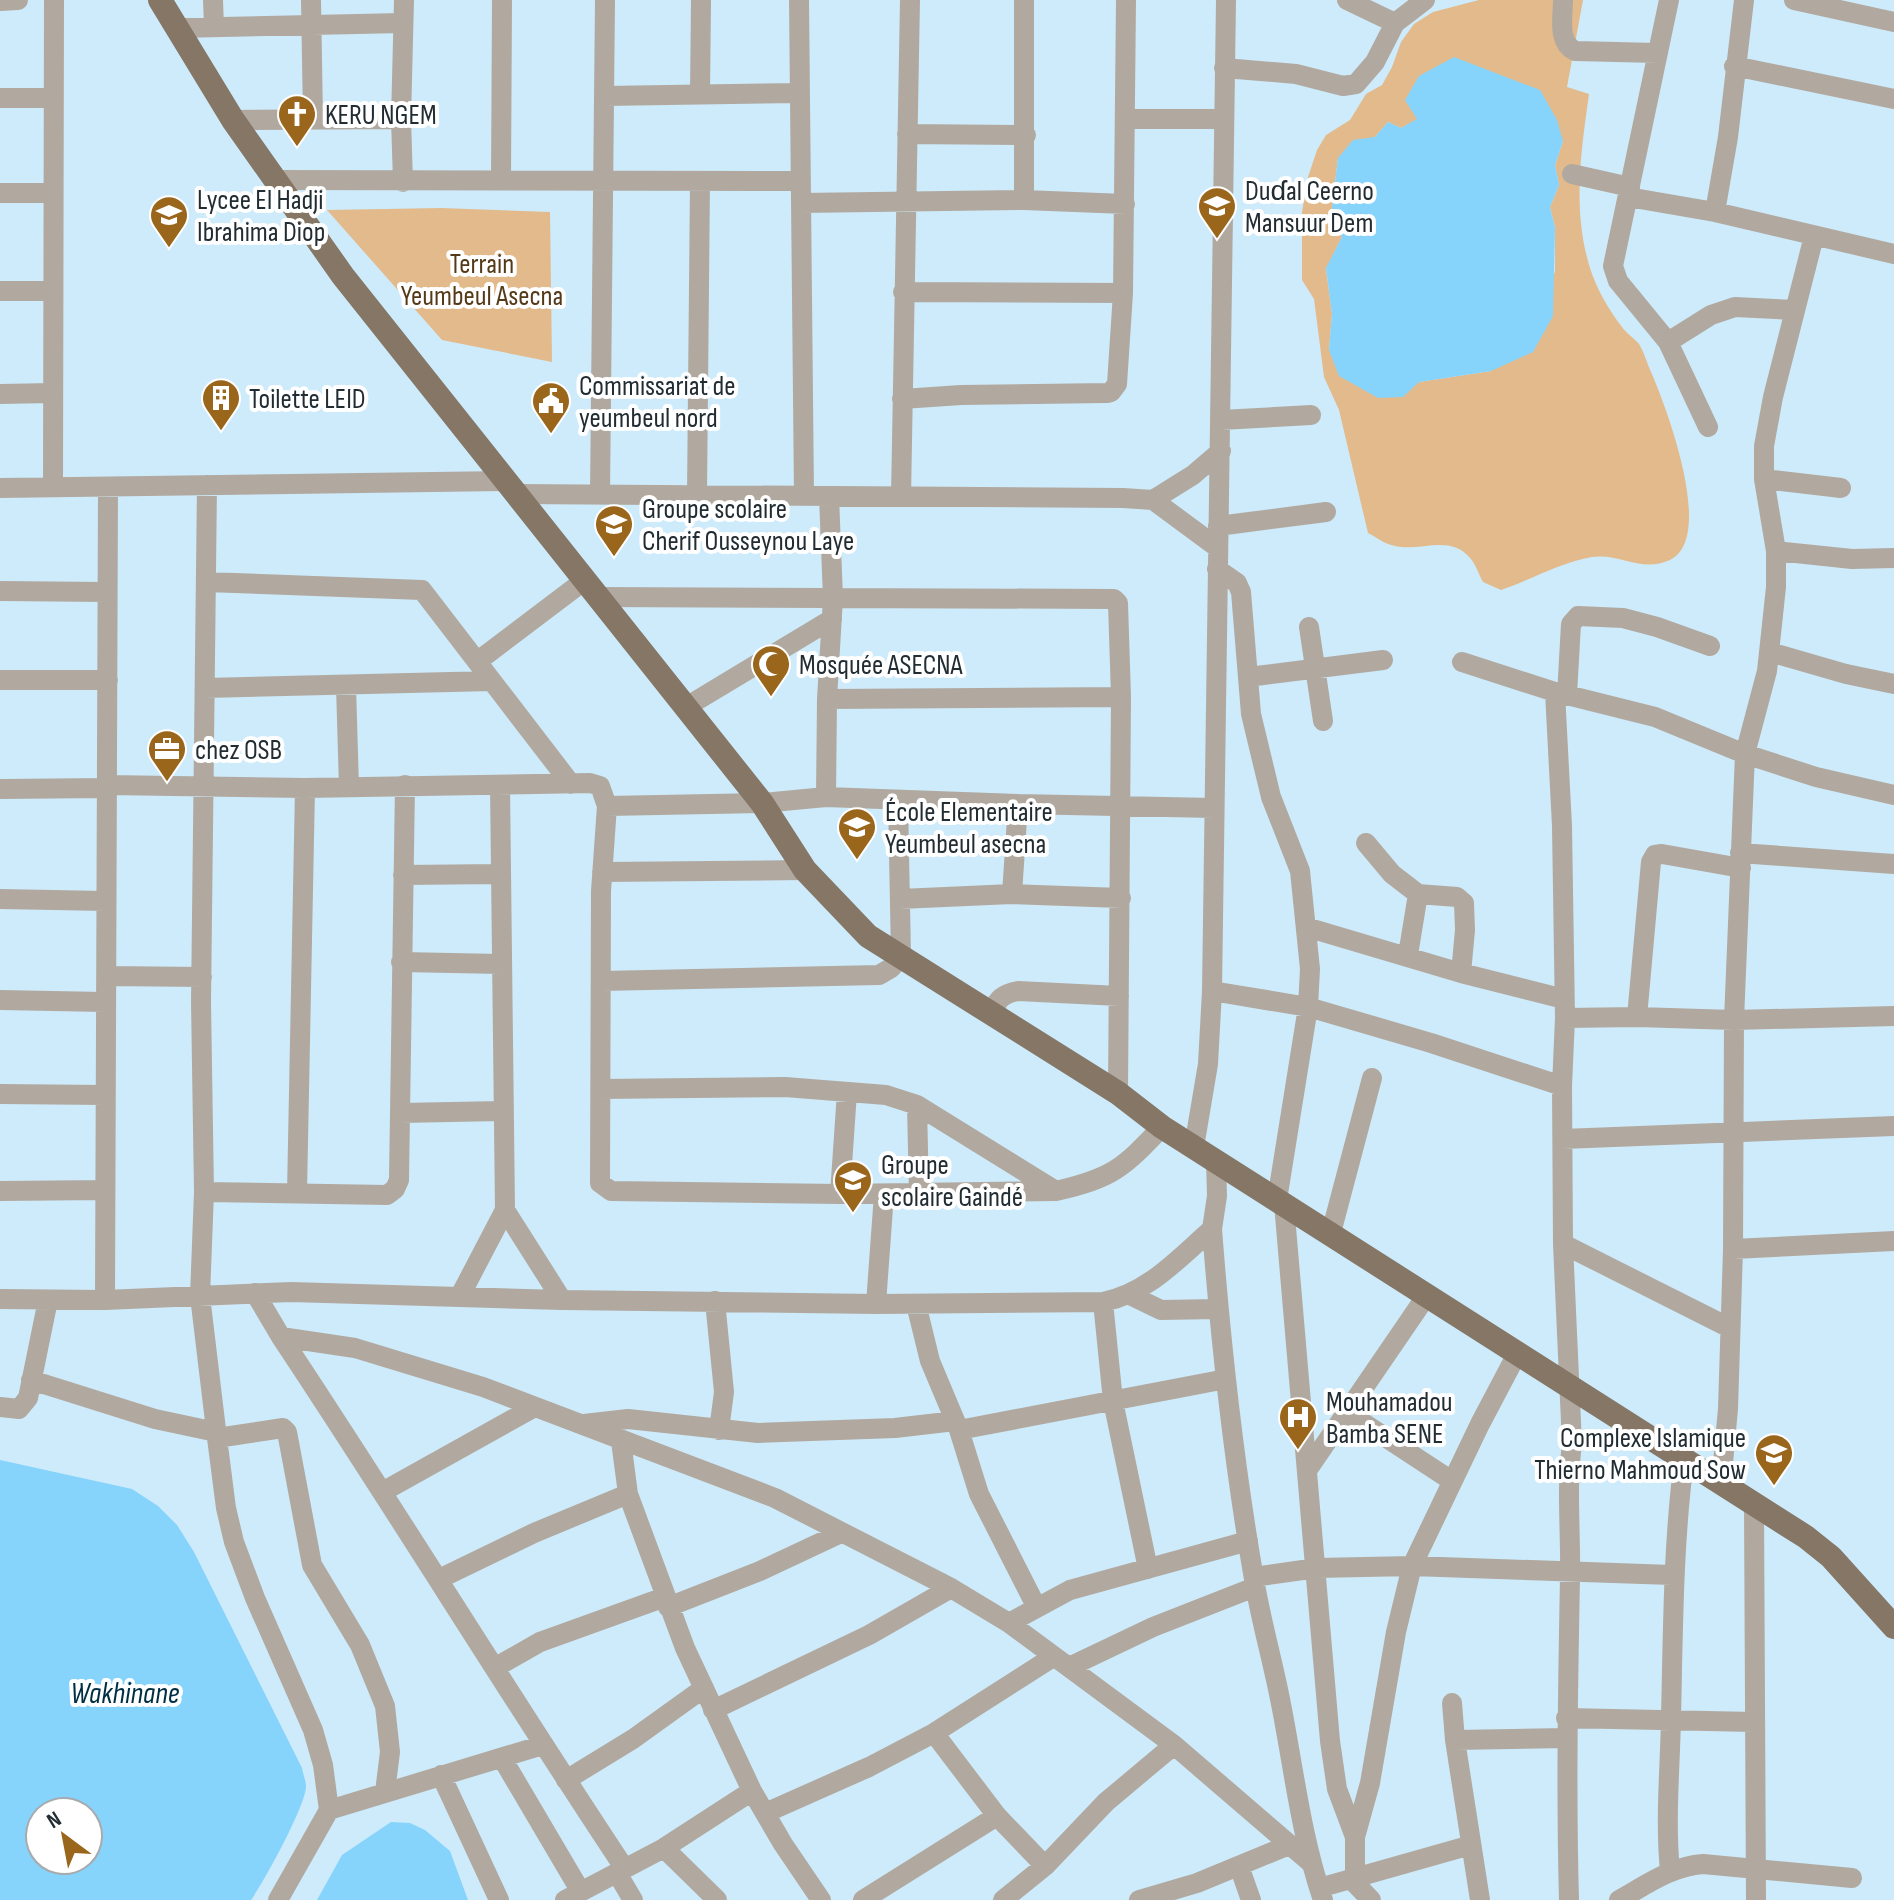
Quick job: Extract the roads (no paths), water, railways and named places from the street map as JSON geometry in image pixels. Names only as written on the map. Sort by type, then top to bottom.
[{"type":"main road","points":[[160,0],[233,120],[343,276],[762,803],[805,870],[868,936],[1118,1093],[1162,1127],[1806,1537],[1831,1557],[1894,1627]]},
{"type":"street","points":[[0,1],[18,0]]},
{"type":"street","points":[[53,487],[54,0]]},
{"type":"street","points":[[213,0],[214,27]]},
{"type":"street","points":[[311,0],[313,119]]},
{"type":"street","points":[[403,182],[404,0]]},
{"type":"street","points":[[501,180],[502,0]]},
{"type":"street","points":[[600,495],[605,0]]},
{"type":"street","points":[[700,94],[701,0]]},
{"type":"street","points":[[799,0],[804,496]]},
{"type":"street","points":[[901,497],[910,0]]},
{"type":"street","points":[[1024,0],[1024,200]]},
{"type":"street","points":[[902,399],[1111,392],[1117,384],[1123,293],[1126,0]]},
{"type":"street","points":[[1194,1147],[1208,1064],[1212,991],[1226,0]]},
{"type":"street","points":[[1347,0],[1395,23]]},
{"type":"street","points":[[1224,68],[1296,74],[1343,86],[1356,84],[1375,62],[1395,23],[1425,0]]},
{"type":"street","points":[[1563,0],[1563,40],[1575,51],[1657,53]]},
{"type":"street","points":[[1669,0],[1613,266],[1615,274],[1668,342],[1708,427]]},
{"type":"street","points":[[1715,212],[1728,137],[1744,0]]},
{"type":"street","points":[[1794,0],[1894,22]]},
{"type":"street","points":[[178,28],[403,23]]},
{"type":"street","points":[[1734,66],[1894,99]]},
{"type":"street","points":[[604,96],[800,93]]},
{"type":"street","points":[[0,98],[54,98]]},
{"type":"street","points":[[233,120],[401,119]]},
{"type":"street","points":[[1126,119],[1223,119]]},
{"type":"street","points":[[907,134],[1026,135]]},
{"type":"street","points":[[1572,174],[1629,192],[1894,254]]},
{"type":"street","points":[[274,180],[801,181]]},
{"type":"street","points":[[697,495],[700,181]]},
{"type":"street","points":[[0,193],[53,193]]},
{"type":"street","points":[[801,203],[1024,200],[1125,204]]},
{"type":"street","points":[[1721,1484],[1728,1409],[1733,1249],[1734,1020],[1745,754],[1770,652],[1775,608],[1776,551],[1764,479],[1764,446],[1773,397],[1814,236]]},
{"type":"street","points":[[0,291],[53,291]]},
{"type":"street","points":[[903,292],[1123,293]]},
{"type":"street","points":[[1668,342],[1711,315],[1735,307],[1795,310]]},
{"type":"street","points":[[0,394],[52,393]]},
{"type":"street","points":[[1221,420],[1311,415]]},
{"type":"street","points":[[0,488],[207,485],[511,487],[600,495],[1153,500],[1193,475],[1221,451]]},
{"type":"street","points":[[1764,479],[1841,488]]},
{"type":"street","points":[[207,485],[202,977],[204,1192],[200,1296],[226,1508],[234,1542],[313,1730],[323,1765],[329,1810],[278,1900]]},
{"type":"street","points":[[105,1300],[108,487]]},
{"type":"street","points":[[826,797],[827,699],[833,598],[829,496]]},
{"type":"street","points":[[1153,500],[1218,558],[1241,592],[1251,714],[1264,775],[1300,871],[1310,969],[1308,1007],[1281,1202],[1308,1469],[1330,1741],[1337,1789],[1355,1837]]},
{"type":"street","points":[[1218,526],[1326,512]]},
{"type":"street","points":[[1776,551],[1852,559],[1894,558]]},
{"type":"street","points":[[206,582],[422,590],[571,784]]},
{"type":"street","points":[[478,661],[591,589],[833,598],[1114,599],[1118,603],[1121,697],[1118,1093]]},
{"type":"street","points":[[0,591],[106,592]]},
{"type":"street","points":[[1569,1900],[1566,1728],[1570,1572],[1568,1504],[1572,1444],[1563,1244],[1565,1008],[1561,694],[1571,624],[1578,616],[1623,618],[1710,646]]},
{"type":"street","points":[[686,707],[832,619]]},
{"type":"street","points":[[1309,627],[1323,721]]},
{"type":"street","points":[[1770,652],[1894,684]]},
{"type":"street","points":[[1248,677],[1383,660]]},
{"type":"street","points":[[1462,662],[1561,694],[1655,717],[1745,754],[1816,777],[1894,795]]},
{"type":"street","points":[[0,680],[108,680]]},
{"type":"street","points":[[205,688],[492,681]]},
{"type":"street","points":[[346,686],[349,787]]},
{"type":"street","points":[[827,699],[1121,697]]},
{"type":"street","points":[[0,789],[590,783],[600,786],[607,806],[602,872],[600,1183],[606,1189],[840,1194],[1056,1191],[1090,1183],[1116,1171],[1162,1127]]},
{"type":"street","points":[[204,1192],[387,1195],[395,1189],[399,1180],[405,785]]},
{"type":"street","points":[[460,1296],[505,1210],[500,785]]},
{"type":"street","points":[[297,1193],[305,788]]},
{"type":"street","points":[[607,806],[762,803],[826,797],[1214,808]]},
{"type":"street","points":[[602,981],[879,975],[891,968],[901,957],[898,800]]},
{"type":"street","points":[[1012,894],[1018,804]]},
{"type":"street","points":[[1366,843],[1392,874],[1418,894],[1457,897],[1464,903],[1461,973]]},
{"type":"street","points":[[1637,1017],[1651,862],[1655,855],[1741,861],[1894,864]]},
{"type":"street","points":[[602,872],[805,870]]},
{"type":"street","points":[[403,875],[500,874]]},
{"type":"street","points":[[900,899],[1012,894],[1121,898]]},
{"type":"street","points":[[1408,955],[1418,894]]},
{"type":"street","points":[[0,899],[105,901]]},
{"type":"street","points":[[1306,927],[1408,955],[1565,1008],[1637,1017],[1734,1020],[1894,1016]]},
{"type":"street","points":[[401,962],[501,964]]},
{"type":"street","points":[[108,976],[202,977]]},
{"type":"street","points":[[991,1013],[1005,993],[1018,991],[1119,996]]},
{"type":"street","points":[[1212,991],[1308,1007],[1562,1086]]},
{"type":"street","points":[[0,1000],[105,1002]]},
{"type":"street","points":[[1331,1233],[1372,1078]]},
{"type":"street","points":[[601,1089],[785,1087],[886,1095],[917,1105],[1056,1191]]},
{"type":"street","points":[[840,1194],[847,1092]]},
{"type":"street","points":[[0,1094],[105,1095]]},
{"type":"street","points":[[917,1105],[919,1194]]},
{"type":"street","points":[[400,1113],[502,1111]]},
{"type":"street","points":[[1563,1139],[1894,1126]]},
{"type":"street","points":[[1216,1161],[1217,1196],[1212,1229],[1218,1309],[1248,1541],[1311,1863],[1321,1894],[1353,1878],[1471,1845]]},
{"type":"street","points":[[0,1191],[105,1190]]},
{"type":"street","points":[[876,1304],[884,1194]]},
{"type":"street","points":[[505,1210],[562,1300]]},
{"type":"street","points":[[0,1299],[105,1300],[255,1293],[876,1304],[1103,1302],[1130,1295],[1159,1277],[1212,1229]]},
{"type":"street","points":[[1733,1249],[1894,1241]]},
{"type":"street","points":[[1563,1244],[1730,1328]]},
{"type":"street","points":[[255,1293],[496,1667],[621,1871],[633,1900]]},
{"type":"street","points":[[1130,1295],[1170,1312],[1218,1309]]},
{"type":"street","points":[[1308,1469],[1427,1295]]},
{"type":"street","points":[[0,1407],[19,1409],[28,1398],[48,1300]]},
{"type":"street","points":[[715,1301],[724,1392],[719,1430]]},
{"type":"street","points":[[1103,1302],[1113,1401],[1148,1569]]},
{"type":"street","points":[[916,1304],[930,1361],[957,1426],[979,1494],[1036,1606]]},
{"type":"street","points":[[281,1337],[355,1348],[483,1387],[775,1498],[951,1588],[1009,1623],[1174,1745],[1311,1863]]},
{"type":"street","points":[[1371,1900],[1353,1878],[1355,1837],[1370,1783],[1396,1632],[1412,1566],[1518,1352]]},
{"type":"street","points":[[583,1424],[628,1419],[758,1433],[957,1426],[1226,1379]]},
{"type":"street","points":[[31,1380],[216,1435],[283,1428],[287,1432],[312,1565],[360,1645],[385,1706],[390,1752],[385,1792]]},
{"type":"street","points":[[384,1491],[533,1408]]},
{"type":"street","points":[[1347,1412],[1452,1481]]},
{"type":"street","points":[[621,1441],[628,1494],[666,1602],[713,1710],[752,1791],[821,1900]]},
{"type":"street","points":[[1670,1871],[1666,1809],[1671,1722],[1672,1575],[1684,1460]]},
{"type":"street","points":[[439,1579],[534,1533],[628,1494]]},
{"type":"street","points":[[1754,1505],[1756,1900]]},
{"type":"street","points":[[496,1667],[540,1642],[749,1575],[841,1533]]},
{"type":"street","points":[[1009,1623],[1070,1590],[1248,1541]]},
{"type":"street","points":[[765,1813],[869,1767],[1061,1662],[1153,1627],[1254,1582],[1317,1568],[1412,1566],[1672,1575]]},
{"type":"street","points":[[713,1710],[869,1635],[951,1588]]},
{"type":"street","points":[[566,1780],[633,1739],[704,1688]]},
{"type":"street","points":[[1452,1703],[1480,1900]]},
{"type":"street","points":[[1455,1740],[1566,1728],[1671,1722],[1754,1722]]},
{"type":"street","points":[[934,1733],[997,1816],[1045,1866]]},
{"type":"street","points":[[329,1810],[543,1745]]},
{"type":"street","points":[[1003,1900],[1045,1866],[1106,1802],[1174,1745]]},
{"type":"street","points":[[502,1758],[573,1896],[664,1848],[752,1791]]},
{"type":"street","points":[[441,1775],[499,1900]]},
{"type":"street","points":[[863,1900],[997,1816]]},
{"type":"street","points":[[1139,1900],[1162,1898],[1289,1845]]},
{"type":"street","points":[[664,1848],[717,1900]]},
{"type":"street","points":[[1619,1900],[1670,1871],[1703,1864],[1852,1878]]},
{"type":"street","points":[[295,1900],[299,1866]]},
{"type":"street","points":[[1239,1866],[1251,1900]]},
{"type":"water","points":[[1454,57],[1540,90],[1557,120],[1563,141],[1555,165],[1559,185],[1550,207],[1555,228],[1553,316],[1533,352],[1491,371],[1419,382],[1403,397],[1378,398],[1339,376],[1329,350],[1332,314],[1326,268],[1342,237],[1331,216],[1338,158],[1353,140],[1375,137],[1388,122],[1401,128],[1417,119],[1405,100],[1419,76]]},
{"type":"water","name":"Wakhinane","points":[[0,1460],[132,1489],[158,1506],[177,1525],[194,1552],[302,1768],[306,1787],[292,1827],[251,1900],[0,1900]]},
{"type":"water","points":[[391,1822],[410,1823],[425,1830],[450,1851],[468,1900],[317,1900],[342,1855]]},
{"type":"place","name":"KERU NGEM","points":[[297,148]]},
{"type":"place","name":"Duɗal Ceerno Mansuur Dem","points":[[1217,240]]},
{"type":"place","name":"Lycee El Hadji Ibrahima Diop","points":[[169,249]]},
{"type":"place","name":"Toilette LEID","points":[[221,432]]},
{"type":"place","name":"Commissariat de yeumbeul nord","points":[[551,435]]},
{"type":"place","name":"Groupe scolaire Cherif Ousseynou Laye","points":[[614,558]]},
{"type":"place","name":"Mosquée ASECNA","points":[[771,698]]},
{"type":"place","name":"chez OSB","points":[[167,783]]},
{"type":"place","name":"École Elementaire Yeumbeul asecna","points":[[857,861]]},
{"type":"place","name":"Groupe scolaire Gaindé","points":[[853,1214]]},
{"type":"place","name":"Mouhamadou Bamba SENE","points":[[1298,1451]]},
{"type":"place","name":"Complexe Islamique Thierno Mahmoud Sow","points":[[1774,1487]]},
{"type":"park label","name":"Terrain Yeumbeul Asecna","points":[[482,279]]}]
